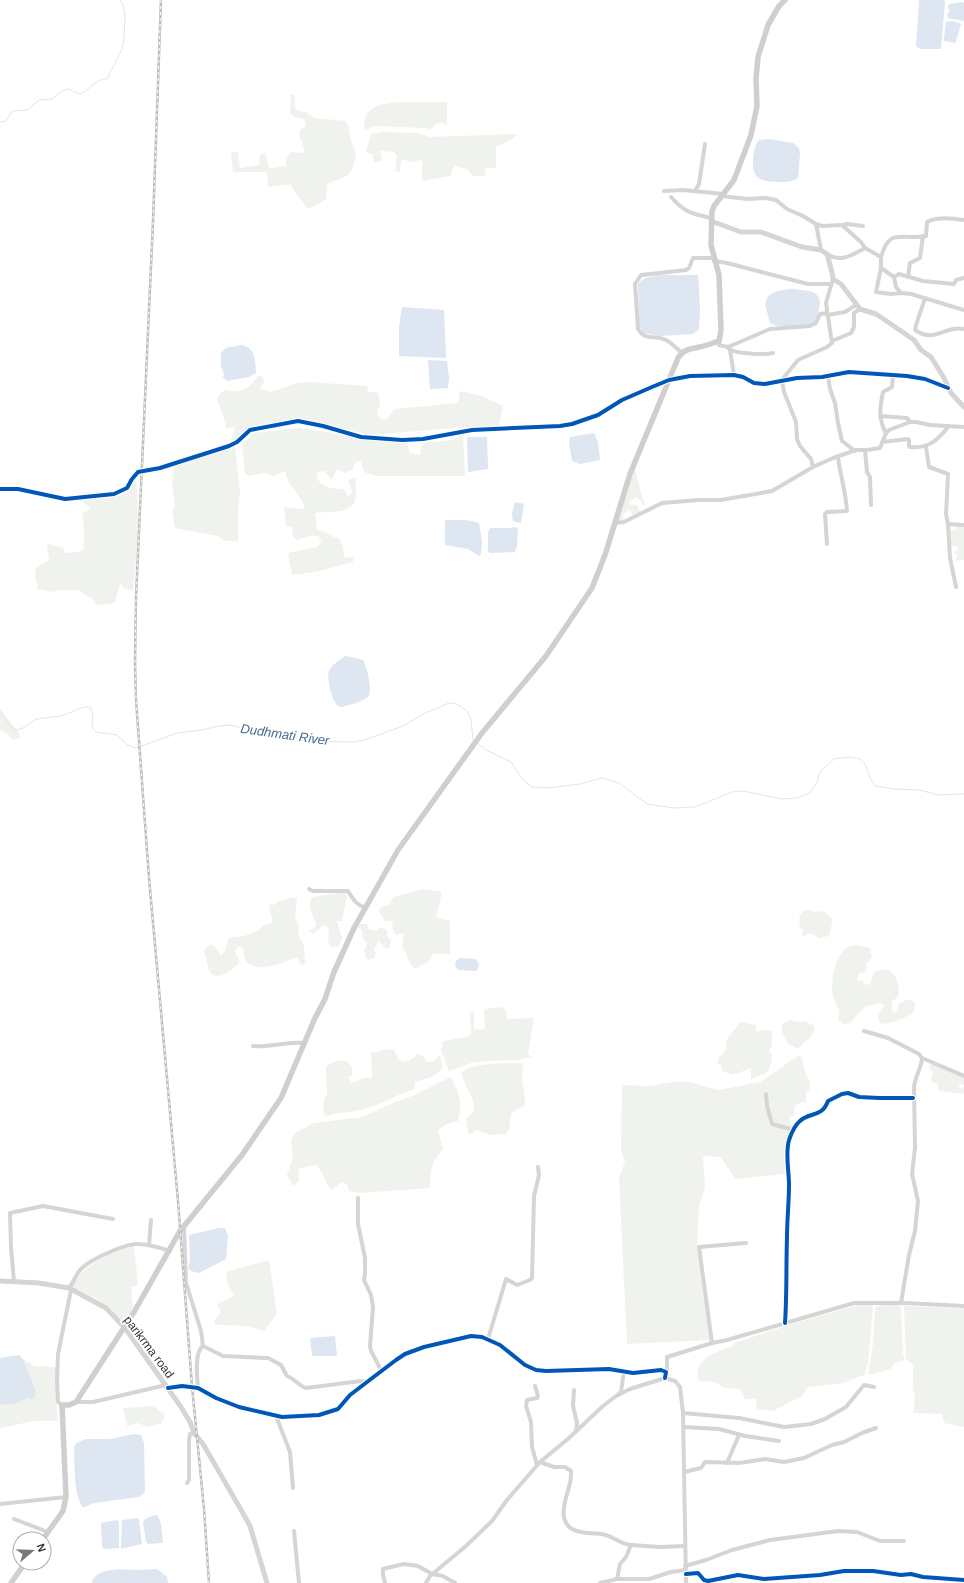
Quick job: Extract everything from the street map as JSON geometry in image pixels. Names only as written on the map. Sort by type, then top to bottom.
[{"type":"main road","points":[[49,1531],[64,1511],[66,1497],[62,1405],[69,1405],[76,1402],[125,1328],[180,1231],[184,1228],[242,1155],[281,1098],[304,1043],[325,999],[334,972],[351,934],[398,850],[482,733],[535,670],[581,606],[592,588],[615,524],[630,474],[682,352],[687,349],[719,341],[721,330],[719,275],[711,245],[711,220],[714,206],[734,180],[751,134],[757,106],[756,79],[758,58],[768,26],[779,6],[785,0]]},
{"type":"main road","points":[[10,1583],[19,1571]]},
{"type":"street","points":[[695,191],[699,184],[705,144]]},
{"type":"street","points":[[664,191],[683,190],[776,200],[787,209],[822,226],[847,224],[863,226]]},
{"type":"street","points":[[671,197],[680,208],[692,214],[741,232],[762,232],[802,247],[821,250],[838,259],[844,258],[865,248]]},
{"type":"street","points":[[908,277],[910,263],[920,258],[924,236],[927,234],[927,222],[936,219],[964,220]]},
{"type":"street","points":[[816,224],[821,250]]},
{"type":"street","points":[[842,225],[861,242],[865,248],[881,257]]},
{"type":"street","points":[[924,236],[894,236],[888,241],[884,247],[881,257],[881,268],[876,292],[891,294],[901,293],[925,298],[964,310]]},
{"type":"street","points":[[827,254],[832,272],[826,303],[832,341]]},
{"type":"street","points":[[682,352],[667,340],[641,335],[638,329],[635,284],[641,275],[686,270],[689,268],[693,258],[728,263],[808,284],[831,281],[841,284],[858,307],[876,314],[914,340],[921,350],[931,357],[951,393],[964,408]]},
{"type":"street","points":[[881,268],[894,277],[896,287],[901,293]]},
{"type":"street","points":[[894,277],[899,274],[923,281],[954,284],[956,280],[964,278]]},
{"type":"street","points":[[925,298],[917,318],[915,330],[926,335],[935,335],[947,332],[950,329],[964,329]]},
{"type":"street","points":[[729,349],[770,329],[802,328],[813,325],[820,314],[845,312],[858,307]]},
{"type":"street","points":[[781,382],[798,360],[827,347],[832,343],[832,341],[851,333],[854,327],[854,313],[858,307]]},
{"type":"street","points":[[719,341],[719,345],[729,349],[768,355],[773,353]]},
{"type":"street","points":[[729,349],[734,375]]},
{"type":"street","points":[[0,489],[18,490],[65,499],[114,494],[127,488],[138,472],[160,468],[228,446],[237,442],[250,430],[298,421],[323,426],[356,436],[402,440],[423,439],[454,432],[560,426],[572,424],[598,415],[622,400],[669,380],[690,376],[734,375],[759,384],[781,382],[802,377],[828,376],[849,372],[925,379],[948,388]]},
{"type":"street","points":[[886,433],[881,424],[880,403],[883,392],[892,387],[893,375]]},
{"type":"street","points":[[828,376],[830,389],[836,402],[840,436],[845,444],[855,451]]},
{"type":"street","points":[[781,382],[796,422],[797,439],[800,446],[811,459],[813,467]]},
{"type":"street","points":[[880,416],[907,418],[910,422]]},
{"type":"street","points":[[615,524],[624,522],[662,503],[721,500],[772,491],[813,467],[838,457],[855,451],[880,448],[886,433],[893,427],[910,422],[964,428]]},
{"type":"street","points":[[882,442],[908,439],[910,447],[926,446],[937,440],[948,427]]},
{"type":"street","points":[[926,446],[929,467],[948,474],[946,514],[950,558],[956,587]]},
{"type":"street","points":[[865,450],[867,472],[870,477],[871,505]]},
{"type":"street","points":[[827,544],[825,514],[827,512],[846,510],[844,486],[841,478],[838,457]]},
{"type":"street","points":[[948,524],[964,525]]},
{"type":"street","points":[[309,889],[313,891],[348,891],[355,902],[366,908]]},
{"type":"street","points":[[864,1031],[888,1038],[918,1054],[922,1058],[964,1076]]},
{"type":"street","points":[[253,1046],[292,1042],[304,1043]]},
{"type":"street","points":[[901,1303],[915,1231],[918,1201],[912,1174],[915,1148],[914,1081],[922,1063],[922,1058]]},
{"type":"street","points":[[785,1323],[789,1185],[787,1157],[790,1139],[794,1130],[800,1120],[819,1113],[827,1105],[828,1101],[842,1094],[848,1093],[859,1097],[888,1099],[914,1098]]},
{"type":"street","points":[[766,1094],[767,1106],[772,1124],[794,1130]]},
{"type":"street","points":[[488,1339],[506,1279],[517,1285],[532,1278],[534,1196],[539,1175],[538,1167]]},
{"type":"street","points":[[358,1198],[358,1224],[365,1258],[364,1280],[372,1295],[374,1316],[370,1346],[380,1370]]},
{"type":"street","points":[[14,1282],[10,1213],[43,1206],[113,1220]]},
{"type":"street","points":[[149,1245],[151,1220]]},
{"type":"street","points":[[184,1228],[186,1283],[201,1331],[203,1346],[199,1352],[197,1360],[198,1388]]},
{"type":"street","points":[[712,1343],[699,1247],[746,1243]]},
{"type":"street","points":[[62,1405],[58,1402],[57,1392],[58,1354],[70,1289],[80,1269],[96,1259],[129,1244],[149,1245],[170,1251]]},
{"type":"street","name":"parikrma road","points":[[0,1281],[39,1283],[70,1289],[106,1308],[125,1328],[190,1422],[194,1433],[244,1515],[250,1526],[266,1583]]},
{"type":"street","points":[[666,1375],[667,1357],[854,1303],[901,1303],[964,1306]]},
{"type":"street","points":[[76,1402],[93,1402],[167,1387],[182,1386],[198,1388],[216,1398],[239,1407],[276,1416],[298,1417],[319,1415],[334,1411],[342,1406],[350,1395],[380,1370],[405,1354],[424,1347],[466,1336],[477,1336],[488,1339],[500,1345],[525,1365],[536,1370],[609,1369],[639,1373],[664,1370],[666,1375],[675,1381],[680,1388],[683,1413],[686,1583]]},
{"type":"street","points":[[203,1346],[223,1356],[265,1357],[274,1360],[284,1368],[288,1376],[294,1379],[300,1386],[306,1388],[361,1381],[367,1382]]},
{"type":"street","points":[[426,1583],[432,1574],[466,1546],[492,1521],[507,1500],[539,1464],[603,1406],[621,1392],[624,1371]]},
{"type":"street","points":[[616,1396],[666,1375]]},
{"type":"street","points":[[683,1413],[739,1418],[784,1427],[811,1424],[825,1419],[846,1407],[864,1385],[874,1387]]},
{"type":"street","points":[[535,1386],[538,1396],[537,1398],[527,1400],[526,1406],[531,1422],[532,1448],[539,1464]]},
{"type":"street","points":[[574,1390],[572,1406],[577,1422],[576,1432]]},
{"type":"street","points":[[276,1416],[290,1452],[293,1488]]},
{"type":"street","points":[[684,1427],[719,1430],[739,1435],[779,1441]]},
{"type":"street","points":[[684,1472],[701,1468],[705,1462],[739,1464],[765,1459],[784,1462],[804,1458],[832,1445],[844,1442],[876,1428]]},
{"type":"street","points":[[187,1484],[189,1480],[189,1440],[190,1434],[194,1433]]},
{"type":"street","points":[[727,1463],[739,1435]]},
{"type":"street","points":[[539,1464],[554,1467],[565,1467],[571,1471],[570,1483],[565,1500],[564,1517],[565,1522],[572,1529],[590,1534],[605,1535],[624,1544],[659,1548],[685,1546]]},
{"type":"street","points":[[0,1504],[66,1497]]},
{"type":"street","points":[[14,1519],[45,1531]]},
{"type":"street","points":[[294,1531],[299,1583]]},
{"type":"street","points":[[600,1583],[617,1579],[648,1579],[671,1572],[685,1570],[732,1550],[770,1540],[838,1531],[856,1532],[880,1541],[904,1541]]},
{"type":"street","points":[[617,1579],[620,1564],[626,1557],[631,1544]]},
{"type":"street","points":[[385,1583],[383,1569],[404,1564],[418,1566],[432,1574],[443,1576],[455,1583]]},
{"type":"street","points":[[685,1570],[698,1573],[704,1580],[708,1581],[738,1575],[764,1579],[844,1571],[864,1571],[901,1575],[911,1574],[964,1580]]},
{"type":"shaded area","points":[[919,0],[944,0],[945,2],[941,49],[920,49],[916,46]]},
{"type":"shaded area","points":[[964,3],[964,21],[948,18],[947,14],[950,11],[948,8],[949,4]]},
{"type":"shaded area","points":[[953,21],[961,24],[955,43],[944,41],[946,22]]},
{"type":"shaded area","points":[[291,94],[295,95],[295,109],[299,111],[306,112],[315,118],[346,121],[352,144],[356,152],[355,160],[349,174],[327,184],[326,199],[308,209],[292,188],[291,184],[268,187],[267,172],[233,172],[231,152],[238,152],[240,168],[259,165],[260,155],[264,153],[266,155],[269,167],[272,168],[286,166],[286,160],[290,152],[304,152],[299,133],[300,130],[305,127],[306,122],[304,119],[290,114]]},
{"type":"shaded area","points":[[447,102],[447,126],[441,122],[436,124],[430,130],[426,128],[373,126],[365,131],[365,119],[368,113],[373,108],[380,105],[388,103]]},
{"type":"shaded area","points":[[383,132],[418,133],[430,137],[518,134],[511,140],[496,147],[496,168],[486,168],[485,176],[473,176],[467,169],[455,166],[451,172],[451,176],[422,181],[422,160],[410,162],[404,159],[401,161],[400,172],[395,171],[397,156],[394,152],[380,151],[382,160],[380,162],[374,162],[372,154],[366,152],[371,134]]},
{"type":"shaded area","points":[[769,139],[793,143],[799,148],[798,178],[787,182],[768,181],[760,179],[754,173],[753,161],[755,147],[759,140]]},
{"type":"shaded area","points":[[698,275],[700,308],[699,329],[693,334],[660,336],[644,333],[639,326],[638,284],[642,280],[653,276]]},
{"type":"shaded area","points":[[791,289],[809,291],[817,295],[820,299],[817,319],[813,324],[791,327],[778,326],[770,323],[765,304],[768,296],[777,291]]},
{"type":"shaded area","points":[[402,307],[444,310],[446,358],[399,356],[399,327]]},
{"type":"shaded area","points":[[242,345],[250,349],[254,356],[256,373],[249,377],[227,381],[223,377],[224,374],[221,366],[221,353],[226,348]]},
{"type":"shaded area","points":[[428,360],[447,361],[449,377],[448,388],[430,389]]},
{"type":"shaded area","points":[[258,376],[263,377],[264,382],[260,388],[271,392],[297,383],[308,382],[367,386],[368,392],[376,392],[379,394],[380,405],[377,414],[381,419],[386,420],[395,409],[458,403],[460,391],[482,396],[503,406],[499,426],[370,435],[298,419],[250,428],[231,443],[235,427],[226,429],[217,398],[225,390],[241,391],[248,387]]},
{"type":"shaded area","points":[[298,428],[328,432],[365,440],[407,442],[410,453],[420,455],[421,447],[424,443],[453,440],[463,434],[465,476],[377,476],[364,472],[361,461],[355,462],[353,469],[345,473],[337,469],[332,480],[324,471],[318,472],[317,479],[323,484],[332,488],[344,489],[347,495],[350,496],[352,491],[348,481],[352,478],[356,478],[356,498],[352,505],[338,512],[315,513],[317,530],[339,538],[343,546],[344,558],[353,557],[353,562],[320,571],[292,575],[288,553],[317,547],[322,541],[318,536],[309,536],[297,540],[293,536],[292,527],[286,526],[284,507],[300,509],[305,508],[301,498],[289,482],[285,471],[274,476],[264,473],[248,476],[245,473],[242,444],[254,433]]},
{"type":"shaded area","points":[[594,433],[598,442],[600,460],[580,464],[572,461],[569,443],[570,437]]},
{"type":"shaded area","points":[[467,437],[487,437],[488,469],[468,472]]},
{"type":"shaded area","points":[[235,446],[240,491],[238,542],[223,540],[218,536],[175,528],[172,511],[175,506],[172,485],[175,465]]},
{"type":"shaded area","points":[[634,467],[646,507],[637,497],[629,502],[631,505],[637,505],[640,512],[634,516],[629,510],[623,514],[624,523],[617,521]]},
{"type":"shaded area","points":[[136,479],[138,535],[133,591],[123,587],[121,582],[115,603],[97,605],[94,600],[78,590],[59,590],[51,592],[37,589],[38,585],[35,570],[37,567],[49,560],[47,545],[49,544],[63,548],[66,553],[79,552],[83,549],[84,532],[82,514],[90,509],[84,504],[83,500],[117,496],[129,490]]},
{"type":"shaded area","points":[[515,502],[524,504],[521,523],[513,521],[512,514]]},
{"type":"shaded area","points":[[445,520],[466,520],[479,523],[482,542],[481,554],[479,556],[468,549],[445,545]]},
{"type":"shaded area","points":[[956,526],[964,526],[964,560],[955,561],[958,554],[955,554],[955,551],[958,550],[957,546],[951,546],[950,530],[956,530]]},
{"type":"shaded area","points":[[490,528],[518,528],[517,546],[515,552],[490,553],[488,551],[488,532]]},
{"type":"shaded area","points":[[345,656],[363,660],[368,673],[370,690],[368,697],[365,699],[341,707],[338,706],[334,699],[328,677],[331,667]]},
{"type":"shaded area","points":[[0,709],[19,733],[20,738],[13,740],[6,733],[0,730]]},
{"type":"shaded area","points":[[423,889],[442,892],[436,917],[450,921],[450,954],[433,954],[428,962],[415,969],[411,965],[404,949],[402,948],[404,933],[396,935],[393,931],[392,921],[385,921],[379,912],[380,908],[390,904],[394,897]]},
{"type":"shaded area","points":[[345,892],[347,896],[342,921],[337,921],[340,933],[343,937],[338,947],[330,946],[328,942],[329,928],[324,925],[313,934],[309,931],[315,927],[316,924],[310,903],[312,897]]},
{"type":"shaded area","points":[[291,897],[297,899],[295,918],[299,927],[298,934],[304,945],[305,963],[303,965],[300,964],[296,957],[271,966],[257,967],[246,961],[243,948],[238,946],[235,952],[240,962],[224,975],[212,975],[209,970],[204,951],[207,946],[213,945],[221,955],[224,952],[229,938],[244,936],[256,932],[263,926],[273,922],[269,906],[270,904],[274,905],[279,901]]},
{"type":"shaded area","points":[[806,910],[816,912],[823,911],[833,919],[829,936],[819,938],[810,933],[802,936],[803,930],[800,927],[799,922],[803,911]]},
{"type":"shaded area","points":[[360,924],[368,924],[369,930],[372,929],[376,931],[381,927],[387,930],[387,936],[391,940],[389,949],[385,948],[378,941],[374,950],[376,952],[374,958],[369,960],[366,958],[364,951],[367,943],[362,937],[362,930],[358,927]]},
{"type":"shaded area","points":[[857,945],[870,948],[872,957],[866,964],[867,966],[865,972],[859,973],[857,980],[863,981],[865,985],[870,984],[874,972],[886,970],[894,974],[898,983],[899,995],[892,1002],[892,1011],[895,1013],[899,1003],[910,999],[915,1003],[914,1012],[894,1022],[883,1024],[879,1022],[878,1017],[884,1005],[881,1003],[866,1006],[851,1022],[846,1024],[843,1024],[838,1020],[839,1009],[834,1000],[832,991],[834,972],[843,951],[848,947]]},
{"type":"shaded area","points":[[460,958],[476,959],[479,964],[478,969],[476,971],[458,970],[455,966],[456,961]]},
{"type":"shaded area","points":[[502,1007],[506,1011],[507,1019],[534,1018],[528,1054],[532,1057],[517,1060],[474,1062],[449,1071],[441,1050],[443,1041],[467,1037],[471,1034],[470,1012],[474,1011],[474,1030],[485,1029],[484,1009]]},
{"type":"shaded area","points":[[791,1020],[797,1022],[806,1021],[808,1024],[812,1023],[815,1029],[810,1039],[805,1041],[798,1049],[788,1044],[782,1031],[782,1024]]},
{"type":"shaded area","points":[[740,1022],[756,1025],[756,1032],[763,1030],[772,1031],[772,1045],[769,1051],[772,1055],[769,1069],[765,1074],[751,1079],[751,1068],[733,1075],[722,1071],[721,1065],[717,1063],[719,1060],[718,1057],[726,1050],[726,1042],[728,1038]]},
{"type":"shaded area","points":[[388,1049],[394,1050],[399,1060],[405,1062],[418,1054],[423,1056],[427,1062],[432,1062],[440,1055],[443,1068],[434,1076],[415,1082],[415,1089],[377,1105],[366,1109],[325,1116],[323,1108],[324,1100],[327,1095],[326,1067],[337,1061],[348,1062],[352,1067],[352,1075],[348,1077],[352,1083],[364,1078],[372,1078],[371,1053]]},
{"type":"shaded area","points":[[801,1055],[806,1075],[810,1082],[809,1091],[806,1092],[806,1102],[799,1103],[795,1106],[794,1115],[789,1118],[794,1127],[784,1150],[785,1174],[735,1179],[721,1157],[703,1156],[705,1188],[699,1206],[697,1247],[710,1340],[627,1344],[619,1178],[625,1162],[621,1149],[622,1085],[650,1086],[673,1082],[690,1082],[718,1090],[760,1082],[791,1060]]},
{"type":"shaded area","points":[[502,1063],[523,1063],[522,1082],[525,1102],[524,1106],[511,1113],[509,1129],[506,1134],[491,1135],[476,1130],[469,1135],[466,1122],[467,1117],[473,1112],[474,1105],[461,1072],[476,1066]]},
{"type":"shaded area","points":[[931,1063],[964,1078],[964,1085],[964,1094],[938,1090],[938,1084],[931,1082],[933,1072],[929,1069]],"holes":[[[960,1084],[964,1085],[963,1089],[959,1088]]]},
{"type":"shaded area","points":[[451,1077],[456,1088],[460,1104],[458,1121],[446,1124],[438,1131],[443,1149],[433,1163],[430,1188],[360,1193],[349,1191],[347,1184],[341,1182],[332,1190],[321,1171],[315,1165],[298,1169],[299,1181],[293,1186],[287,1175],[293,1158],[291,1140],[295,1133],[314,1123],[362,1117],[417,1094]]},
{"type":"shaded area","points":[[225,1228],[228,1236],[226,1259],[199,1273],[191,1271],[188,1268],[190,1261],[189,1235]]},
{"type":"shaded area","points":[[134,1246],[138,1285],[131,1287],[133,1307],[124,1325],[110,1308],[95,1298],[72,1287],[83,1272],[98,1260]]},
{"type":"shaded area","points":[[269,1260],[277,1314],[264,1331],[246,1326],[215,1325],[214,1322],[221,1312],[217,1304],[234,1296],[227,1282],[226,1272]]},
{"type":"shaded area","points":[[858,1305],[871,1305],[873,1308],[868,1363],[865,1375],[844,1383],[808,1387],[802,1396],[773,1411],[757,1409],[756,1399],[745,1399],[740,1389],[724,1388],[715,1382],[700,1381],[698,1379],[699,1366],[703,1361],[719,1351],[732,1347],[734,1343]]},
{"type":"shaded area","points":[[882,1305],[898,1305],[901,1307],[903,1354],[905,1360],[895,1363],[891,1369],[868,1375],[873,1344],[875,1309]]},
{"type":"shaded area","points":[[904,1306],[964,1308],[964,1427],[944,1423],[942,1414],[913,1413],[915,1400],[913,1365],[906,1359]]},
{"type":"shaded area","points":[[335,1336],[337,1356],[312,1356],[310,1338]]},
{"type":"shaded area","points":[[19,1355],[23,1359],[36,1391],[35,1397],[31,1400],[28,1398],[14,1404],[0,1405],[0,1358]]},
{"type":"shaded area","points":[[23,1359],[35,1366],[58,1367],[56,1400],[58,1421],[34,1421],[0,1428],[0,1405],[20,1402],[28,1398],[36,1391]]},
{"type":"shaded area","points":[[154,1406],[165,1414],[162,1423],[147,1427],[138,1423],[127,1426],[123,1408]]},
{"type":"shaded area","points":[[134,1434],[141,1435],[144,1443],[145,1492],[139,1497],[94,1503],[82,1507],[77,1493],[75,1478],[74,1448],[76,1443],[86,1439],[110,1439]]},
{"type":"shaded area","points":[[155,1515],[158,1516],[161,1524],[163,1542],[148,1544],[146,1542],[143,1522],[145,1519]]},
{"type":"shaded area","points":[[138,1518],[142,1544],[121,1549],[122,1520]]},
{"type":"shaded area","points":[[117,1520],[119,1523],[119,1548],[104,1549],[102,1547],[101,1523]]},
{"type":"shaded area","points":[[157,1569],[167,1577],[168,1583],[92,1583],[94,1578],[105,1571]]},
{"type":"waterway","points":[[0,122],[6,121],[12,111],[27,110],[39,100],[52,99],[62,91],[68,89],[80,94],[96,82],[107,79],[122,49],[124,39],[125,16],[123,4],[120,0]]},
{"type":"waterway","name":"Dudhmati River","points":[[0,712],[11,727],[16,730],[23,728],[36,719],[62,716],[84,707],[90,707],[92,710],[92,723],[96,732],[117,735],[128,745],[136,748],[177,733],[227,725],[236,726],[248,731],[271,731],[311,741],[352,742],[365,740],[403,726],[425,713],[449,703],[457,704],[467,711],[471,719],[473,740]]},
{"type":"waterway","name":"Dudhmati River","points":[[477,743],[486,750],[511,762],[523,780],[532,787],[547,788],[580,784],[602,778],[619,783],[647,804],[674,808],[695,807],[732,792],[743,791],[781,799],[797,798],[810,793],[817,782],[820,772],[834,759],[850,757],[860,759],[865,764],[870,778],[875,786],[894,789],[919,790],[939,795],[964,794]]},
{"type":"railway","points":[[161,0],[153,222],[136,597],[136,700],[149,878],[178,1201],[209,1583]]},
{"type":"cycle path","points":[[0,489],[18,489],[65,499],[114,494],[127,488],[138,472],[160,468],[229,446],[237,442],[250,430],[298,421],[323,426],[361,437],[402,440],[423,439],[472,430],[560,426],[572,424],[598,415],[622,400],[669,380],[690,376],[734,375],[743,377],[754,383],[765,384],[797,378],[822,377],[849,372],[907,376],[925,379],[948,388]]},
{"type":"cycle path","points":[[785,1323],[789,1191],[787,1151],[793,1130],[804,1118],[819,1112],[828,1101],[842,1094],[848,1093],[859,1097],[913,1098]]},
{"type":"cycle path","points":[[168,1388],[182,1386],[198,1388],[216,1398],[239,1407],[282,1417],[319,1415],[338,1409],[350,1395],[405,1354],[424,1347],[471,1336],[482,1337],[500,1345],[525,1365],[536,1370],[609,1369],[633,1373],[661,1370],[666,1372],[665,1378]]},
{"type":"cycle path","points":[[686,1574],[698,1573],[704,1580],[708,1581],[738,1575],[764,1579],[820,1575],[844,1571],[873,1571],[901,1575],[911,1574],[923,1577],[964,1580]]}]
